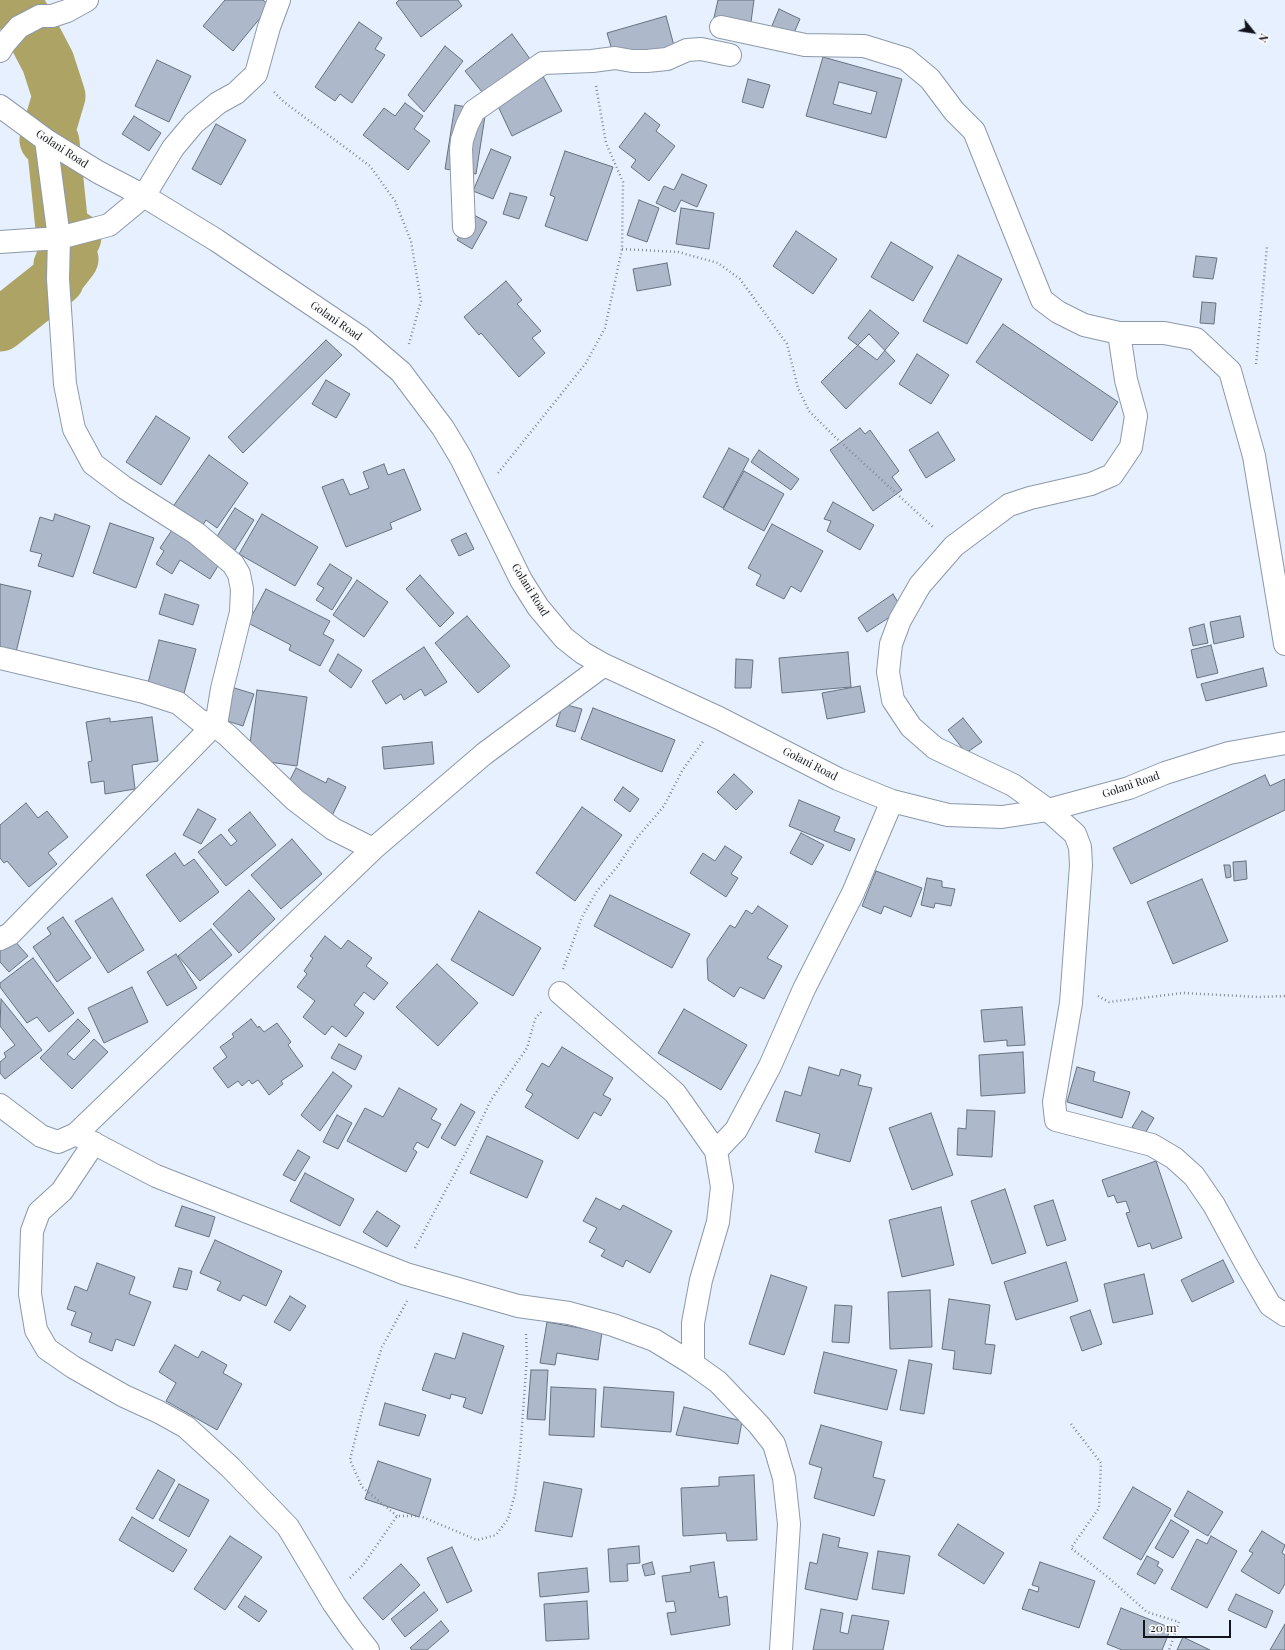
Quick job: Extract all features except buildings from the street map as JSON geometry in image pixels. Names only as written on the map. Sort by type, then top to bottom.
[{"type":"street","points":[[0,51],[19,27],[40,16],[52,16],[67,11],[87,0]]},
{"type":"street","points":[[0,242],[59,238],[109,225],[144,196],[173,148],[194,122],[218,103],[236,93],[256,74],[269,27],[279,0]]},
{"type":"street","points":[[721,27],[805,45],[864,46],[906,58],[930,79],[954,111],[974,131],[1042,300],[1058,312],[1084,324],[1119,332],[1164,333],[1196,339],[1230,372],[1254,456],[1285,644]]},
{"type":"street","points":[[464,227],[462,140],[467,125],[474,111],[543,63],[592,61],[615,58],[632,61],[647,61],[667,59],[687,50],[701,49],[730,55]]},
{"type":"street","name":"Golani Road","points":[[0,106],[46,140],[98,172],[144,196],[216,240],[360,337],[401,372],[443,428],[461,458],[521,580],[538,607],[564,638],[583,653],[604,665],[719,718],[838,778],[892,801],[948,815],[1002,816],[1048,810],[1129,788],[1165,773],[1229,753],[1285,743]]},
{"type":"street","points":[[0,939],[10,934],[214,725],[216,722],[222,689],[241,612],[242,589],[239,574],[233,564],[196,533],[125,488],[93,464],[74,429],[65,384],[58,279],[59,238],[46,140]]},
{"type":"street","points":[[1119,332],[1126,380],[1136,416],[1130,447],[1112,475],[1091,484],[1030,498],[1009,505],[954,546],[920,585],[900,620],[891,644],[888,672],[893,700],[911,727],[934,748],[1013,785],[1048,810],[1075,834],[1080,847],[1081,865],[1071,1003],[1054,1102],[1056,1120],[1152,1144],[1174,1158],[1194,1176],[1214,1205],[1270,1304],[1285,1315]]},
{"type":"street","points":[[0,658],[144,692],[178,703],[199,720],[210,726],[214,725],[227,735],[295,800],[332,829],[372,849]]},
{"type":"street","points":[[368,1650],[352,1632],[288,1527],[219,1456],[186,1427],[124,1396],[73,1367],[47,1349],[36,1330],[30,1294],[32,1231],[39,1212],[62,1192],[85,1139],[372,849],[484,754],[604,665]]},
{"type":"street","points":[[716,1150],[736,1130],[770,1066],[804,990],[853,893],[892,801]]},
{"type":"street","points":[[560,993],[675,1093],[716,1150],[722,1187],[718,1222],[701,1280],[693,1323],[693,1364]]},
{"type":"street","points":[[0,1104],[41,1136],[58,1142],[85,1139],[156,1176],[406,1274],[518,1306],[569,1313],[613,1325],[654,1340],[693,1364],[718,1382],[759,1425],[774,1444],[784,1478],[790,1524],[781,1650]]},
{"type":"path","points":[[480,496],[586,363],[605,328],[622,249],[623,182],[606,143],[592,61]]},
{"type":"path","points":[[256,74],[284,102],[370,166],[395,201],[411,241],[421,301],[401,372]]},
{"type":"path","points":[[1256,368],[1268,246]]},
{"type":"path","points":[[622,249],[678,252],[718,264],[740,279],[787,344],[798,388],[809,411],[834,436],[954,546]]},
{"type":"path","points":[[1072,984],[1109,1002],[1183,993],[1258,997],[1285,996]]},
{"type":"path","points":[[406,1274],[408,1300],[382,1347],[362,1411],[350,1460],[362,1487],[396,1516],[420,1516],[477,1540],[496,1535],[508,1519],[514,1494],[520,1453],[527,1357],[526,1331],[518,1306]]},
{"type":"path","points":[[1071,1424],[1101,1463],[1099,1508],[1070,1548],[1110,1579],[1147,1612],[1180,1622],[1169,1650]]},
{"type":"path","points":[[334,1604],[343,1586],[363,1565],[396,1516]]},
{"type":"waterway","points":[[0,325],[58,279],[54,282],[72,259],[60,265],[75,237],[63,238],[53,142],[46,140],[59,96],[48,62],[14,0]]}]
